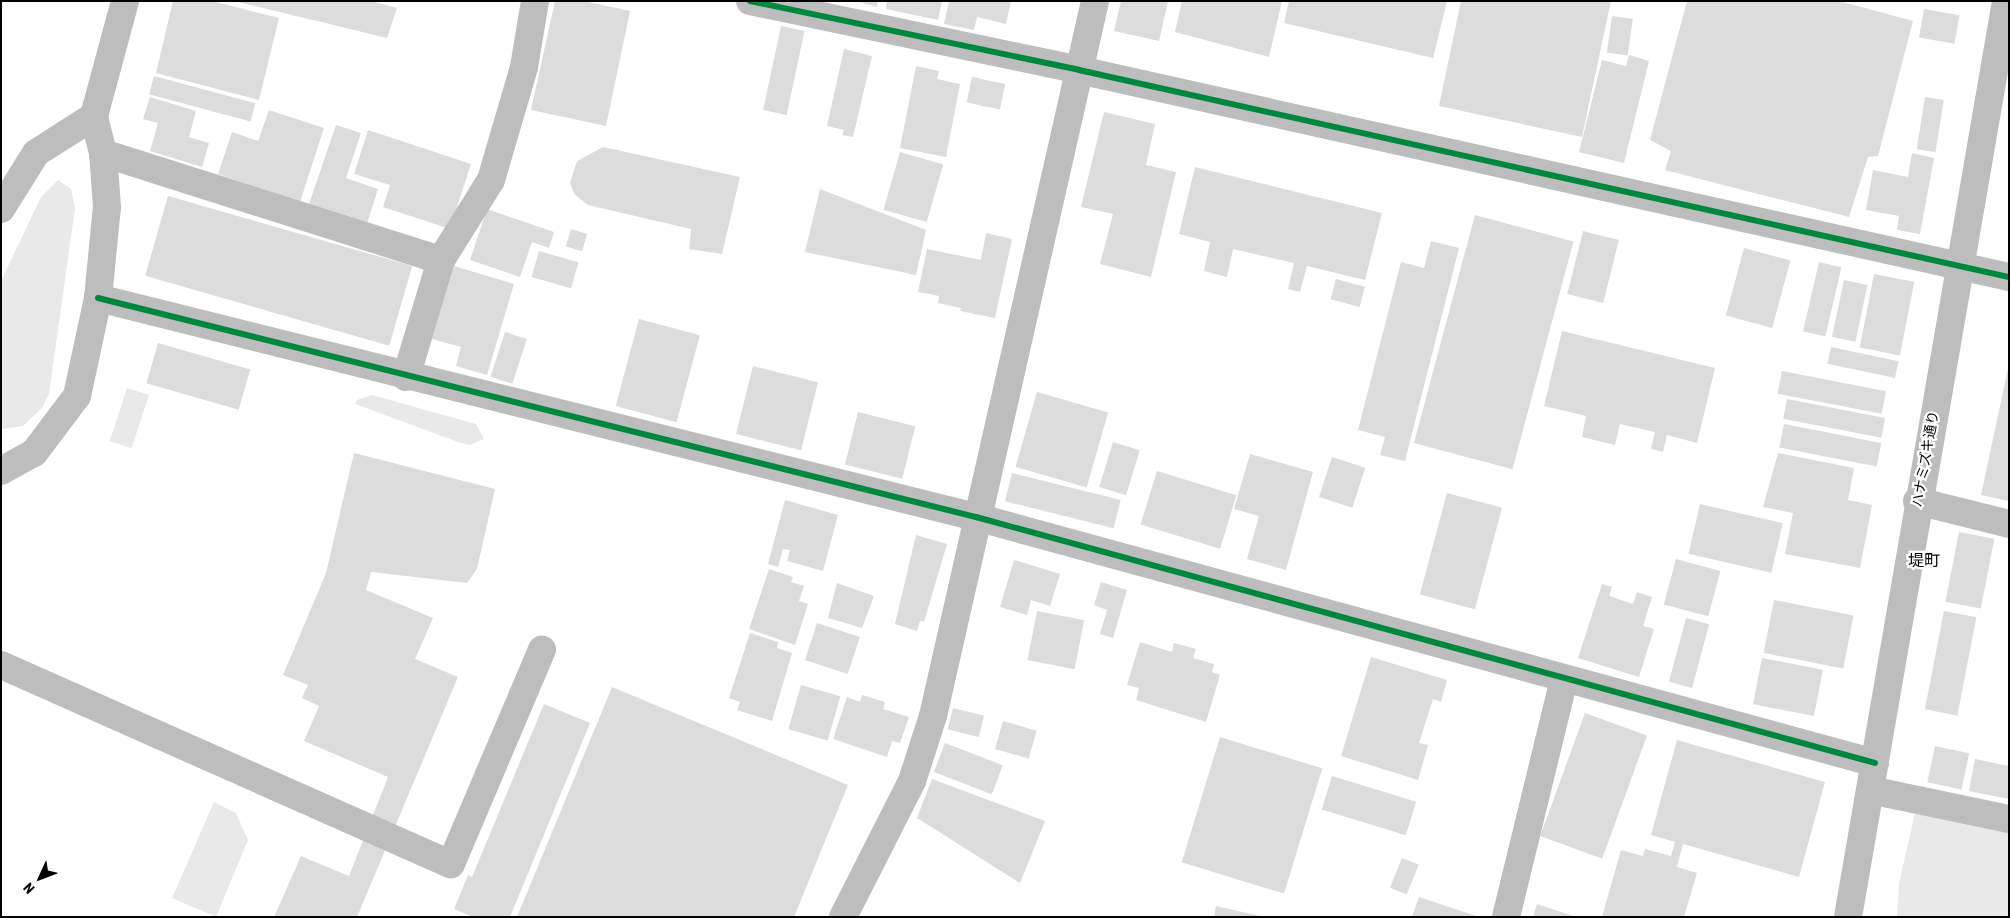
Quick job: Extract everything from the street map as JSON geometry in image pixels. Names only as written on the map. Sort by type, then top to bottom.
[{"type":"street","points":[[1,470],[34,453],[77,396],[98,298],[107,207],[104,153],[94,116],[125,1]]},
{"type":"street","points":[[406,377],[441,260],[491,180],[524,67],[535,1]]},
{"type":"street","points":[[750,1],[795,6],[2009,277]]},
{"type":"street","points":[[843,917],[915,772],[933,716],[976,517],[1095,1]]},
{"type":"street","name":"ハナミズキ通り","points":[[1848,917],[1917,500],[2006,1]]},
{"type":"street","points":[[1,209],[36,153],[94,116]]},
{"type":"street","points":[[104,153],[441,260]]},
{"type":"street","points":[[98,298],[406,377],[976,517],[1564,680],[1875,763]]},
{"type":"street","points":[[1917,500],[2009,524]]},
{"type":"street","points":[[1,665],[451,864],[542,650]]},
{"type":"street","points":[[1506,917],[1564,680]]},
{"type":"street","points":[[1870,790],[2009,818]]},
{"type":"shaded area","points":[[58,180],[71,189],[75,208],[49,394],[42,408],[23,426],[1,429],[1,281],[41,197]]},
{"type":"shaded area","points":[[127,388],[149,395],[132,448],[110,441]]},
{"type":"shaded area","points":[[372,395],[476,424],[484,439],[470,445],[461,443],[355,404],[357,400]]},
{"type":"shaded area","points":[[214,802],[236,813],[248,840],[216,917],[172,898]]},
{"type":"shaded area","points":[[1916,809],[2009,829],[2009,917],[1897,917],[1899,883]]},
{"type":"building","points":[[173,1],[212,1],[279,18],[259,100],[156,73]]},
{"type":"building","points":[[234,1],[371,1],[397,8],[387,38]]},
{"type":"building","points":[[555,1],[584,1],[630,11],[606,126],[531,110]]},
{"type":"building","points":[[856,1],[878,1],[877,7]]},
{"type":"building","points":[[887,1],[942,1],[938,20],[886,9]]},
{"type":"building","points":[[949,1],[1011,1],[1006,24],[977,17],[974,30],[944,24]]},
{"type":"building","points":[[1121,1],[1168,1],[1159,41],[1114,31]]},
{"type":"building","points":[[1182,1],[1282,1],[1269,57],[1175,32]]},
{"type":"building","points":[[1289,1],[1447,1],[1433,58],[1284,23]]},
{"type":"building","points":[[1461,1],[1611,1],[1582,137],[1439,106]]},
{"type":"building","points":[[1687,1],[1839,1],[1913,21],[1878,156],[1868,157],[1849,217],[1665,170],[1671,151],[1650,140]]},
{"type":"building","points":[[1924,9],[1959,15],[1954,44],[1919,38]]},
{"type":"building","points":[[1612,16],[1633,19],[1628,56],[1607,53]]},
{"type":"building","points":[[781,26],[804,31],[787,115],[763,110]]},
{"type":"building","points":[[844,49],[872,56],[853,137],[842,135],[844,130],[827,126]]},
{"type":"building","points":[[1629,55],[1649,61],[1624,163],[1579,152],[1602,60],[1626,66]]},
{"type":"building","points":[[916,66],[939,71],[937,79],[960,84],[946,157],[900,148]]},
{"type":"building","points":[[154,76],[255,103],[251,122],[149,94]]},
{"type":"building","points":[[972,77],[1005,84],[1000,110],[967,102]]},
{"type":"building","points":[[150,97],[196,111],[189,137],[209,143],[202,167],[150,151],[158,123],[143,119]]},
{"type":"building","points":[[1925,97],[1944,100],[1935,152],[1917,149]]},
{"type":"building","points":[[269,110],[324,128],[300,202],[218,174],[232,132],[258,141]]},
{"type":"building","points":[[1104,112],[1155,124],[1146,165],[1176,172],[1151,277],[1100,264],[1113,214],[1081,207]]},
{"type":"building","points":[[336,125],[361,133],[346,178],[378,189],[367,224],[309,204]]},
{"type":"building","points":[[368,130],[471,164],[450,229],[383,207],[390,185],[354,174]]},
{"type":"building","points":[[603,147],[740,177],[722,254],[689,249],[691,229],[588,205],[575,195],[570,183],[577,161]]},
{"type":"building","points":[[900,152],[943,164],[927,222],[883,210]]},
{"type":"building","points":[[1912,153],[1934,158],[1920,234],[1897,230],[1899,216],[1866,210],[1873,170],[1908,177]]},
{"type":"building","points":[[1195,167],[1382,213],[1365,280],[1307,266],[1300,292],[1288,289],[1294,263],[1233,249],[1227,277],[1204,271],[1210,242],[1179,234]]},
{"type":"building","points":[[820,189],[926,230],[916,275],[805,252]]},
{"type":"building","points":[[168,196],[412,266],[389,346],[145,276]]},
{"type":"building","points":[[487,209],[554,232],[549,248],[532,242],[520,277],[470,260]]},
{"type":"building","points":[[1475,215],[1574,241],[1512,469],[1414,443]]},
{"type":"building","points":[[571,229],[587,234],[582,251],[566,246]]},
{"type":"building","points":[[1583,231],[1619,240],[1603,303],[1567,294]]},
{"type":"building","points":[[986,233],[1012,239],[995,318],[960,311],[961,308],[938,303],[939,296],[918,292],[927,249],[981,260]]},
{"type":"building","points":[[1431,241],[1459,248],[1405,461],[1380,455],[1385,437],[1358,430],[1401,262],[1424,268]]},
{"type":"building","points":[[1744,248],[1790,260],[1772,328],[1726,316]]},
{"type":"building","points":[[539,251],[578,262],[571,288],[532,277]]},
{"type":"building","points":[[1819,262],[1841,267],[1825,336],[1803,331]]},
{"type":"building","points":[[454,266],[514,284],[487,375],[456,366],[461,347],[432,339]]},
{"type":"building","points":[[1874,274],[1914,282],[1900,355],[1860,348]]},
{"type":"building","points":[[1336,279],[1365,287],[1360,307],[1331,299]]},
{"type":"building","points":[[1844,280],[1867,285],[1855,342],[1832,337]]},
{"type":"building","points":[[639,319],[700,335],[677,422],[616,406]]},
{"type":"building","points":[[1562,331],[1715,368],[1697,443],[1667,435],[1663,452],[1651,449],[1655,432],[1620,424],[1615,445],[1582,437],[1586,416],[1544,406]]},
{"type":"building","points":[[505,332],[527,339],[512,384],[490,377]]},
{"type":"building","points":[[158,343],[250,369],[239,410],[146,383]]},
{"type":"building","points":[[1831,347],[1898,361],[1895,378],[1827,364]]},
{"type":"building","points":[[2009,364],[2009,501],[1981,495]]},
{"type":"building","points":[[753,366],[818,382],[801,450],[736,434]]},
{"type":"building","points":[[1782,371],[1886,391],[1882,414],[1778,394]]},
{"type":"building","points":[[1037,392],[1108,412],[1087,487],[1016,467]]},
{"type":"building","points":[[1787,399],[1885,418],[1881,438],[1783,419]]},
{"type":"building","points":[[858,412],[915,426],[902,479],[845,464]]},
{"type":"building","points":[[1784,424],[1881,443],[1877,466],[1779,448]]},
{"type":"building","points":[[1113,442],[1140,450],[1126,495],[1099,487]]},
{"type":"building","points":[[354,453],[495,489],[477,569],[467,583],[371,572],[366,590],[433,618],[415,659],[458,677],[357,917],[274,917],[301,856],[349,876],[388,777],[304,741],[319,706],[302,698],[308,685],[283,675],[326,573]]},
{"type":"building","points":[[1778,453],[1854,468],[1848,500],[1872,505],[1860,568],[1785,554],[1793,513],[1763,507]]},
{"type":"building","points":[[1250,454],[1313,472],[1286,570],[1247,559],[1259,516],[1234,509]]},
{"type":"building","points":[[1332,457],[1365,468],[1352,508],[1319,497]]},
{"type":"building","points":[[1157,471],[1236,495],[1220,549],[1141,525]]},
{"type":"building","points":[[1012,473],[1121,500],[1114,528],[1005,501]]},
{"type":"building","points":[[1447,493],[1502,508],[1475,609],[1420,594]]},
{"type":"building","points":[[785,500],[838,515],[823,571],[787,561],[790,550],[783,549],[778,567],[768,564]]},
{"type":"building","points":[[1700,504],[1783,523],[1771,573],[1689,554]]},
{"type":"building","points":[[1959,532],[1994,539],[1981,609],[1945,602]]},
{"type":"building","points":[[916,535],[947,544],[924,622],[920,621],[917,631],[895,624]]},
{"type":"building","points":[[1676,559],[1720,571],[1708,616],[1664,604]]},
{"type":"building","points":[[1014,560],[1060,574],[1050,606],[1031,600],[1027,615],[1000,607]]},
{"type":"building","points":[[769,569],[793,577],[791,582],[804,586],[799,601],[808,604],[795,645],[749,629]]},
{"type":"building","points":[[1101,582],[1127,590],[1113,638],[1100,634],[1107,610],[1094,605]]},
{"type":"building","points":[[837,583],[874,596],[862,628],[828,618]]},
{"type":"building","points":[[1602,584],[1612,587],[1609,596],[1633,604],[1637,592],[1652,597],[1643,626],[1654,629],[1639,677],[1578,658]]},
{"type":"building","points":[[1774,600],[1854,615],[1843,668],[1764,653]]},
{"type":"building","points":[[1037,611],[1084,620],[1075,669],[1027,660]]},
{"type":"building","points":[[1944,611],[1976,617],[1957,715],[1925,709]]},
{"type":"building","points":[[1686,618],[1709,624],[1692,688],[1669,682]]},
{"type":"building","points":[[817,623],[860,637],[848,674],[805,660]]},
{"type":"building","points":[[750,633],[778,642],[777,648],[792,653],[772,721],[737,710],[740,702],[729,698]]},
{"type":"building","points":[[1140,642],[1172,652],[1174,643],[1196,649],[1193,658],[1214,664],[1212,672],[1220,675],[1206,722],[1136,700],[1139,688],[1127,685]]},
{"type":"building","points":[[1371,657],[1447,680],[1441,702],[1433,699],[1419,743],[1428,745],[1418,780],[1341,756]]},
{"type":"building","points":[[1762,658],[1823,670],[1814,716],[1753,704]]},
{"type":"building","points":[[801,685],[840,696],[828,741],[788,729]]},
{"type":"building","points":[[612,687],[848,785],[794,917],[517,917]]},
{"type":"building","points":[[862,695],[885,702],[883,709],[909,717],[900,743],[892,741],[887,757],[833,739],[847,697],[860,702]]},
{"type":"building","points":[[544,704],[590,723],[510,917],[473,917],[454,909],[468,875],[472,877]]},
{"type":"building","points":[[953,708],[984,716],[979,737],[948,729]]},
{"type":"building","points":[[1585,713],[1647,736],[1602,859],[1540,836]]},
{"type":"building","points":[[1003,721],[1037,731],[1029,759],[995,749]]},
{"type":"building","points":[[1220,737],[1322,768],[1284,894],[1182,862]]},
{"type":"building","points":[[1677,740],[1825,782],[1799,877],[1683,844],[1677,867],[1697,873],[1684,917],[1602,917],[1621,850],[1643,856],[1645,849],[1671,856],[1675,842],[1651,835]]},
{"type":"building","points":[[945,743],[1003,765],[992,794],[934,772]]},
{"type":"building","points":[[1935,746],[1969,753],[1962,789],[1927,782]]},
{"type":"building","points":[[1975,759],[2009,766],[2009,799],[1969,791]]},
{"type":"building","points":[[1332,776],[1416,802],[1406,835],[1322,809]]},
{"type":"building","points":[[932,779],[1045,821],[1020,883],[917,818]]},
{"type":"building","points":[[1402,858],[1419,865],[1407,894],[1390,888]]},
{"type":"building","points":[[1419,897],[1476,916],[1476,917],[1412,917]]},
{"type":"building","points":[[1537,904],[1573,916],[1573,917],[1533,917]]},
{"type":"building","points":[[1216,906],[1260,916],[1260,917],[1214,917]]},
{"type":"cycle path","points":[[750,1],[1079,70],[2009,277]]},
{"type":"cycle path","points":[[98,298],[976,517],[1875,763]]},
{"type":"district","name":"堤町","points":[[1924,561]]}]
